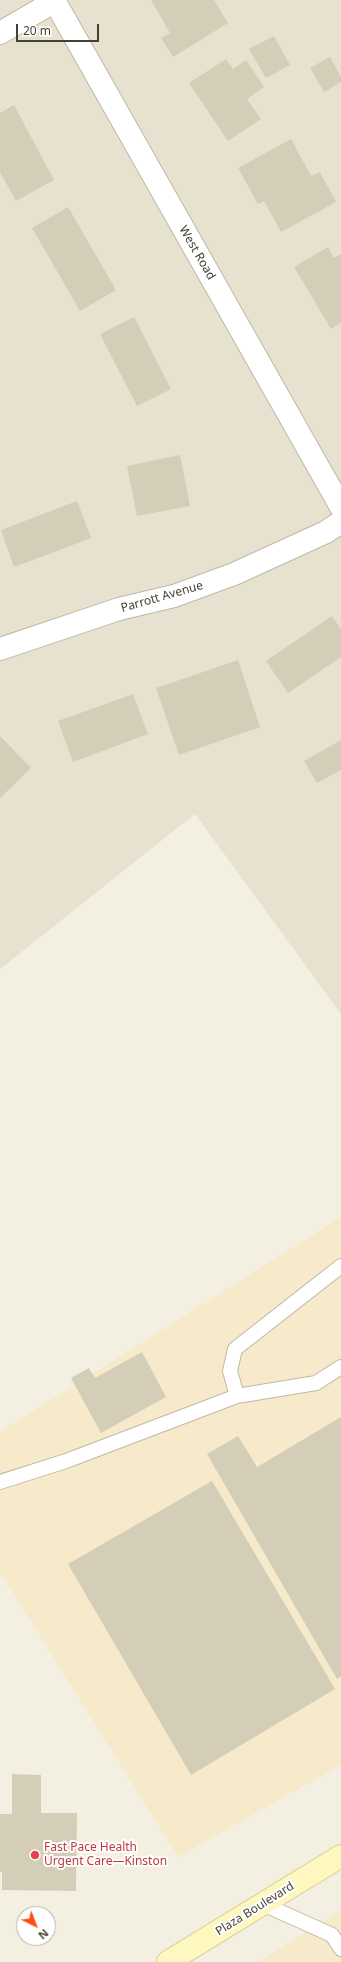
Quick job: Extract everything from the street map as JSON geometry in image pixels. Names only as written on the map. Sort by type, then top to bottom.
[{"type":"street","points":[[0,32],[54,1]]},
{"type":"street","name":"West Road","points":[[54,1],[341,507]]},
{"type":"street","name":"Parrott Avenue","points":[[0,649],[119,609],[174,596],[234,574],[326,532],[341,522]]},
{"type":"street","name":"Plaza Boulevard","points":[[168,1962],[341,1856]]},
{"type":"lane","points":[[237,1396],[230,1371],[235,1349],[341,1266]]},
{"type":"lane","points":[[0,1482],[66,1461],[237,1396],[316,1383],[341,1367]]},
{"type":"lane","points":[[262,1904],[332,1935],[341,1949]]},
{"type":"shaded area","points":[[0,0],[341,0],[341,1014],[195,814],[0,969]]},
{"type":"shaded area","points":[[341,1217],[341,1765],[178,1857],[0,1572],[0,1432]]},
{"type":"shaded area","points":[[341,1911],[341,1962],[258,1962]]},
{"type":"building","points":[[151,0],[214,0],[228,23],[173,57],[161,38],[170,33]]},
{"type":"building","points":[[274,36],[290,65],[266,78],[249,49]]},
{"type":"building","points":[[330,57],[341,77],[341,82],[324,92],[310,68]]},
{"type":"building","points":[[226,59],[233,69],[246,60],[264,87],[247,99],[261,119],[228,141],[189,83]]},
{"type":"building","points":[[14,105],[54,180],[16,201],[0,172],[0,113]]},
{"type":"building","points":[[291,139],[311,176],[320,172],[336,202],[281,232],[264,201],[258,204],[238,168]]},
{"type":"building","points":[[68,207],[116,290],[80,311],[32,228]]},
{"type":"building","points":[[328,247],[334,258],[341,254],[341,323],[331,329],[294,267]]},
{"type":"building","points":[[134,317],[171,389],[137,406],[100,334]]},
{"type":"building","points":[[180,455],[190,506],[137,516],[127,466]]},
{"type":"building","points":[[77,501],[91,538],[14,567],[1,530]]},
{"type":"building","points":[[332,616],[341,629],[341,657],[288,693],[266,661]]},
{"type":"building","points":[[238,660],[260,727],[179,755],[156,688]]},
{"type":"building","points":[[133,694],[148,734],[73,762],[58,721]]},
{"type":"building","points":[[0,736],[31,768],[0,798]]},
{"type":"building","points":[[341,740],[341,770],[317,783],[304,761]]},
{"type":"building","points":[[142,1352],[166,1397],[101,1433],[71,1378],[89,1368],[95,1378]]},
{"type":"building","points":[[341,1417],[341,1676],[337,1679],[207,1454],[238,1436],[257,1467]]},
{"type":"building","points":[[212,1481],[335,1689],[191,1775],[68,1564]]},
{"type":"building","points":[[12,1774],[41,1775],[41,1813],[77,1813],[76,1891],[2,1890],[2,1872],[0,1872],[0,1814],[12,1814]]},
{"type":"place","name":"Fast Pace Health Urgent Care—Kinston","points":[[35,1855]]}]
